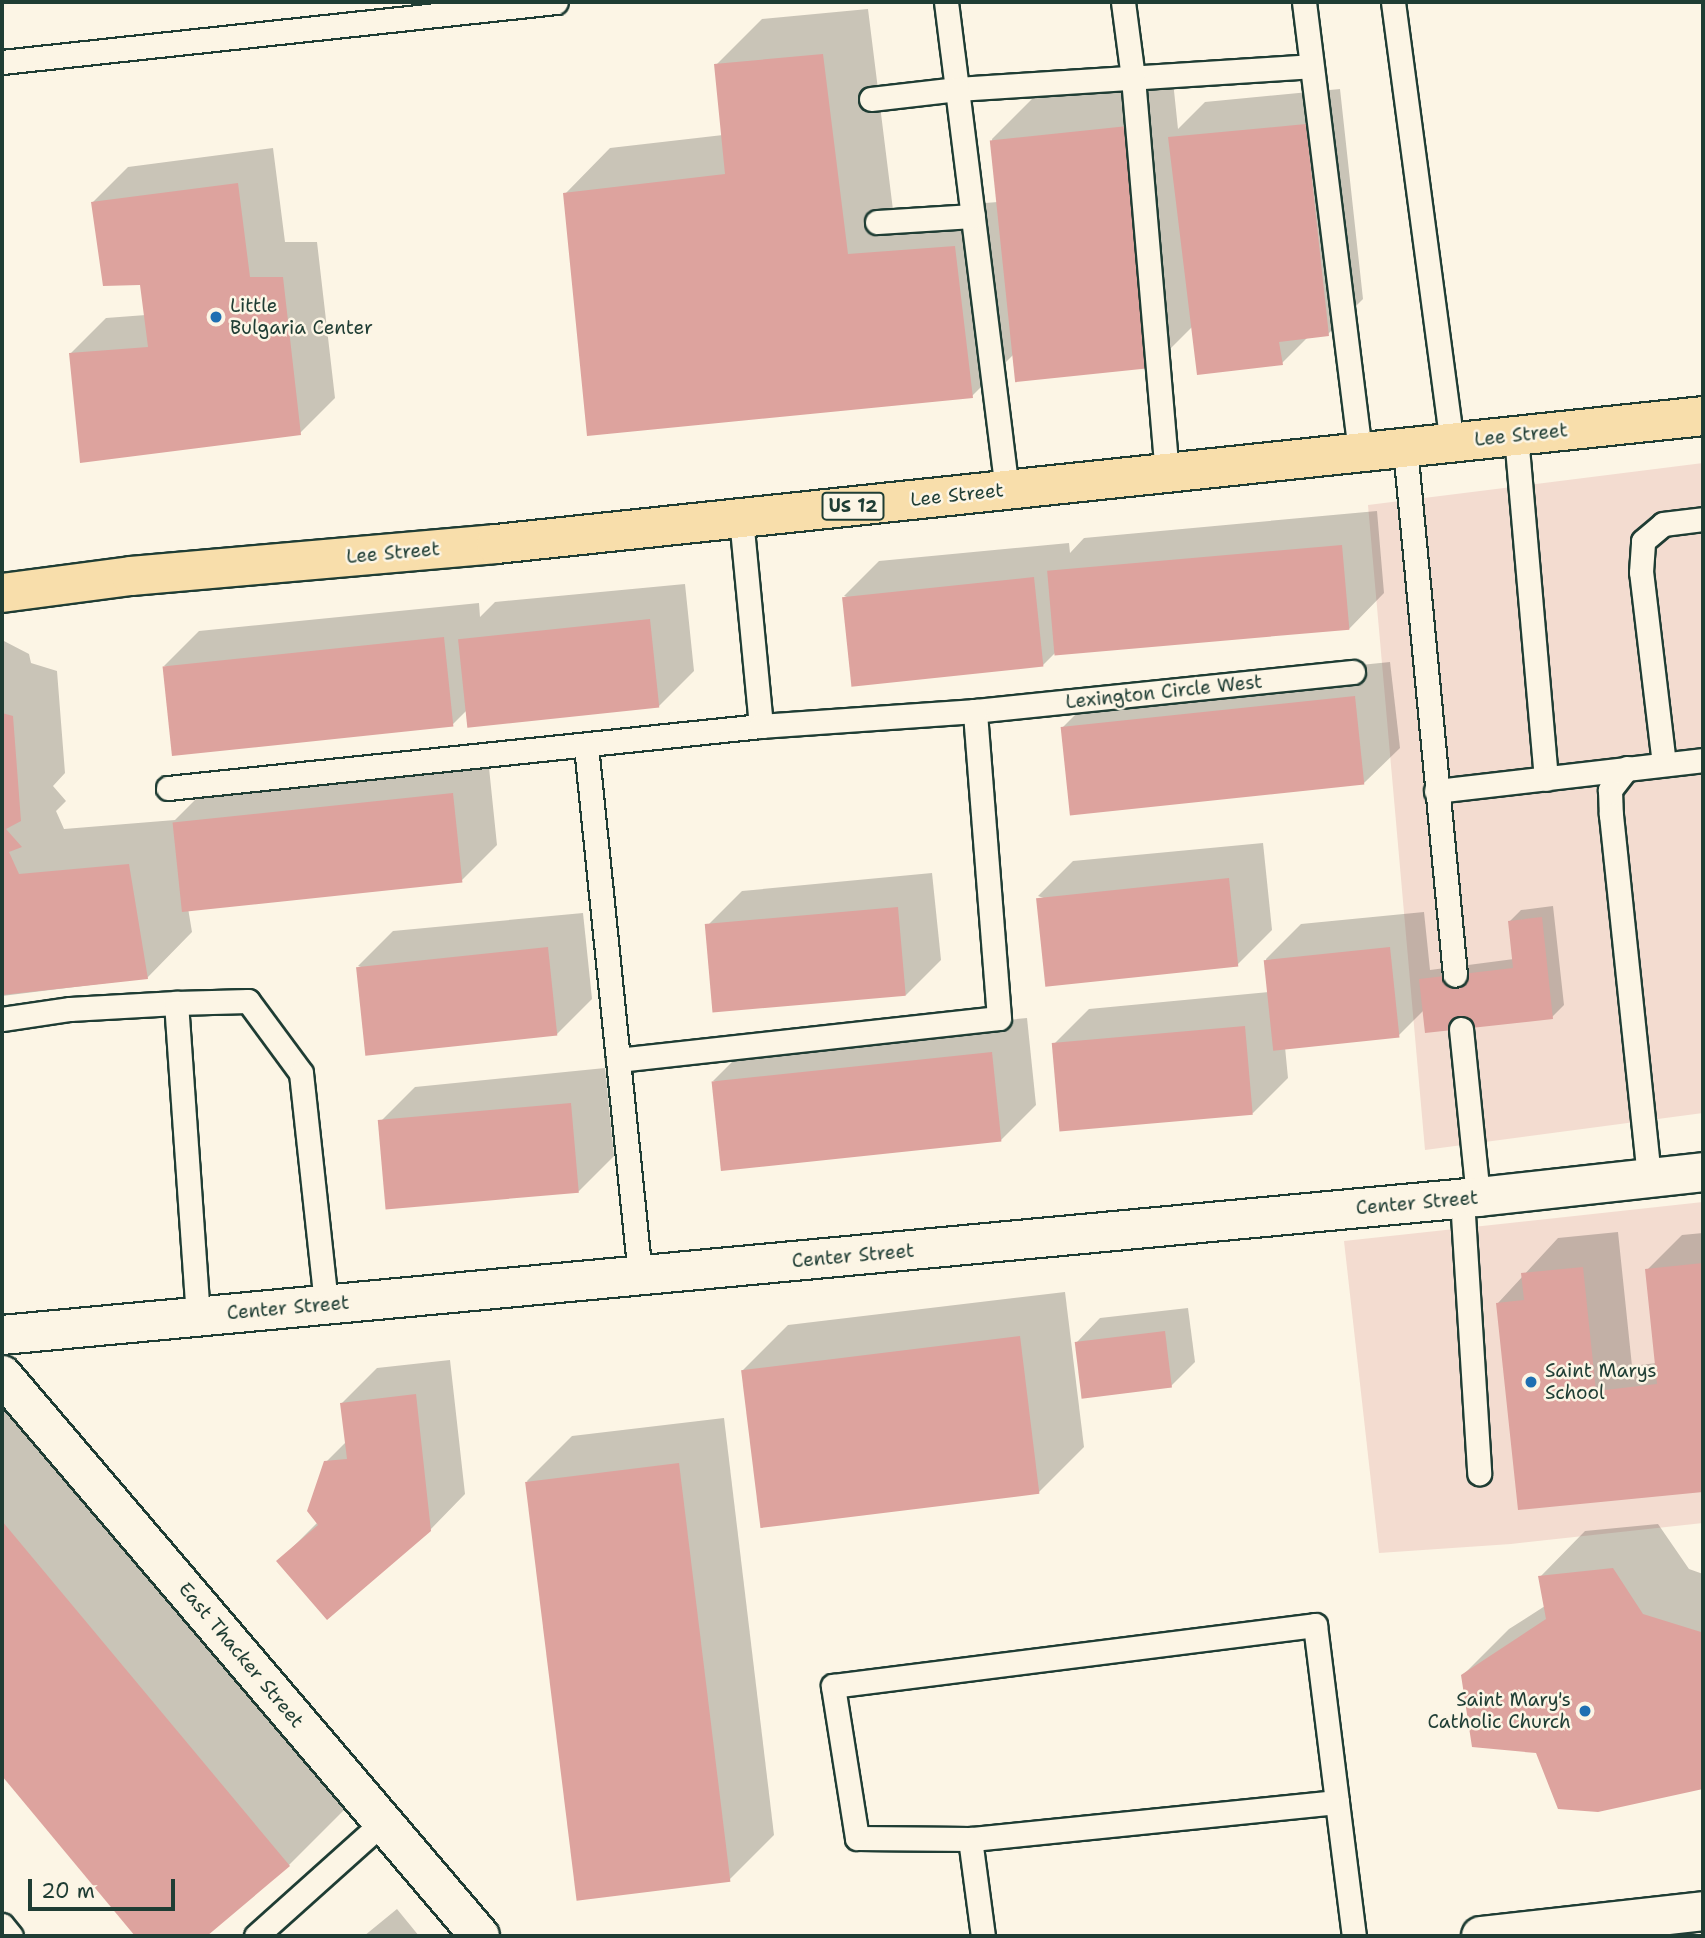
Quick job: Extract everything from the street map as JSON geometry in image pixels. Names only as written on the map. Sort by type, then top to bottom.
[{"type":"main road","name":"Lee Street","points":[[2,593],[131,576],[496,544],[1703,416]]},
{"type":"street","name":"Center Street","points":[[2,1335],[1470,1198],[1703,1172]]},
{"type":"street","name":"East Thacker Street","points":[[2,1375],[480,1936]]},
{"type":"street","points":[[1481,1936],[1589,1930],[1703,1911]]},
{"type":"lane","points":[[2,62],[556,2]]},
{"type":"lane","points":[[946,2],[1007,490]]},
{"type":"lane","points":[[1123,2],[1133,78],[1167,473]]},
{"type":"lane","points":[[1304,2],[1360,453]]},
{"type":"lane","points":[[1392,2],[1452,442]]},
{"type":"lane","points":[[871,99],[957,89],[1310,66]]},
{"type":"lane","points":[[877,222],[973,216]]},
{"type":"lane","points":[[1516,436],[1546,779]]},
{"type":"lane","points":[[1405,448],[1455,975]]},
{"type":"lane","points":[[741,518],[761,726]]},
{"type":"lane","points":[[1664,764],[1641,572],[1643,541],[1663,524],[1703,519]]},
{"type":"lane","name":"Lexington Circle West","points":[[168,788],[761,726],[975,712],[1353,672]]},
{"type":"lane","points":[[618,1060],[999,1018],[975,712]]},
{"type":"lane","points":[[586,746],[640,1276]]},
{"type":"lane","points":[[1436,791],[1703,760]]},
{"type":"lane","points":[[1628,768],[1610,790],[1611,815],[1649,1178]]},
{"type":"lane","points":[[2,1019],[70,1009],[248,1001],[301,1073],[326,1305]]},
{"type":"lane","points":[[176,1003],[198,1317]]},
{"type":"lane","points":[[1461,1029],[1470,1198],[1479,1473]]},
{"type":"lane","points":[[1337,1802],[970,1839],[857,1838],[833,1686],[1315,1625],[1354,1936]]},
{"type":"lane","points":[[256,1936],[383,1822]]},
{"type":"lane","points":[[970,1839],[983,1936]]},
{"type":"lane","points":[[2,1926],[11,1936]]},
{"type":"shaded area","points":[[1703,463],[1703,1113],[1425,1150],[1368,505]]},
{"type":"shaded area","name":"Saint Marys School","points":[[1703,1202],[1703,1523],[1511,1544],[1379,1553],[1344,1241]]},
{"type":"building","points":[[823,54],[848,254],[955,246],[973,398],[587,436],[563,193],[725,174],[714,64]]},
{"type":"building","points":[[1306,124],[1329,336],[1279,342],[1283,365],[1197,375],[1168,137]]},
{"type":"building","points":[[1128,126],[1153,368],[1015,382],[990,141]]},
{"type":"building","name":"Little Bulgaria Center","points":[[238,183],[250,277],[283,277],[301,435],[80,463],[69,353],[148,347],[140,285],[103,286],[91,202]]},
{"type":"building","points":[[1342,545],[1349,630],[1055,655],[1047,571]]},
{"type":"building","points":[[1034,577],[1043,667],[851,687],[842,597]]},
{"type":"building","points":[[650,619],[659,708],[467,728],[458,639]]},
{"type":"building","points":[[444,637],[453,727],[172,756],[163,667]]},
{"type":"building","points":[[1355,696],[1364,785],[1070,815],[1061,727]]},
{"type":"building","points":[[2,713],[13,716],[21,821],[6,829],[22,847],[9,852],[19,874],[129,864],[148,979],[2,995]]},
{"type":"building","points":[[453,793],[462,883],[182,912],[173,822]]},
{"type":"building","points":[[1229,878],[1238,967],[1045,987],[1036,898]]},
{"type":"building","points":[[898,907],[906,996],[712,1013],[705,924]]},
{"type":"building","points":[[1542,917],[1553,1019],[1425,1033],[1419,979],[1513,968],[1508,921]]},
{"type":"building","points":[[548,947],[557,1036],[365,1056],[356,967]]},
{"type":"building","points":[[1390,947],[1400,1038],[1273,1051],[1264,960]]},
{"type":"building","points":[[1245,1026],[1253,1115],[1059,1132],[1052,1043]]},
{"type":"building","points":[[992,1052],[1001,1142],[721,1171],[712,1081]]},
{"type":"building","points":[[571,1103],[579,1193],[386,1210],[378,1120]]},
{"type":"building","points":[[1703,1263],[1703,1492],[1518,1510],[1496,1303],[1524,1300],[1521,1273],[1583,1267],[1596,1391],[1657,1384],[1645,1269]]},
{"type":"building","points":[[1165,1331],[1172,1388],[1082,1399],[1075,1342]]},
{"type":"building","points":[[1020,1336],[1039,1494],[760,1528],[741,1370]]},
{"type":"building","points":[[416,1394],[431,1531],[327,1620],[276,1561],[318,1525],[307,1511],[324,1461],[347,1459],[340,1403]]},
{"type":"building","points":[[679,1463],[730,1882],[577,1901],[525,1482]]},
{"type":"building","points":[[2,1521],[290,1866],[207,1936],[135,1936],[2,1776]]},
{"type":"building","name":"Saint Mary's Catholic Church","points":[[1613,1568],[1643,1614],[1701,1632],[1703,1789],[1598,1812],[1558,1809],[1536,1753],[1472,1747],[1461,1675],[1546,1619],[1538,1576]]},
{"type":"place","name":"Little Bulgaria Center","points":[[216,317]]},
{"type":"place","name":"Saint Marys School","points":[[1531,1382]]},
{"type":"place","name":"Saint Mary's Catholic Church","points":[[1585,1711]]}]
